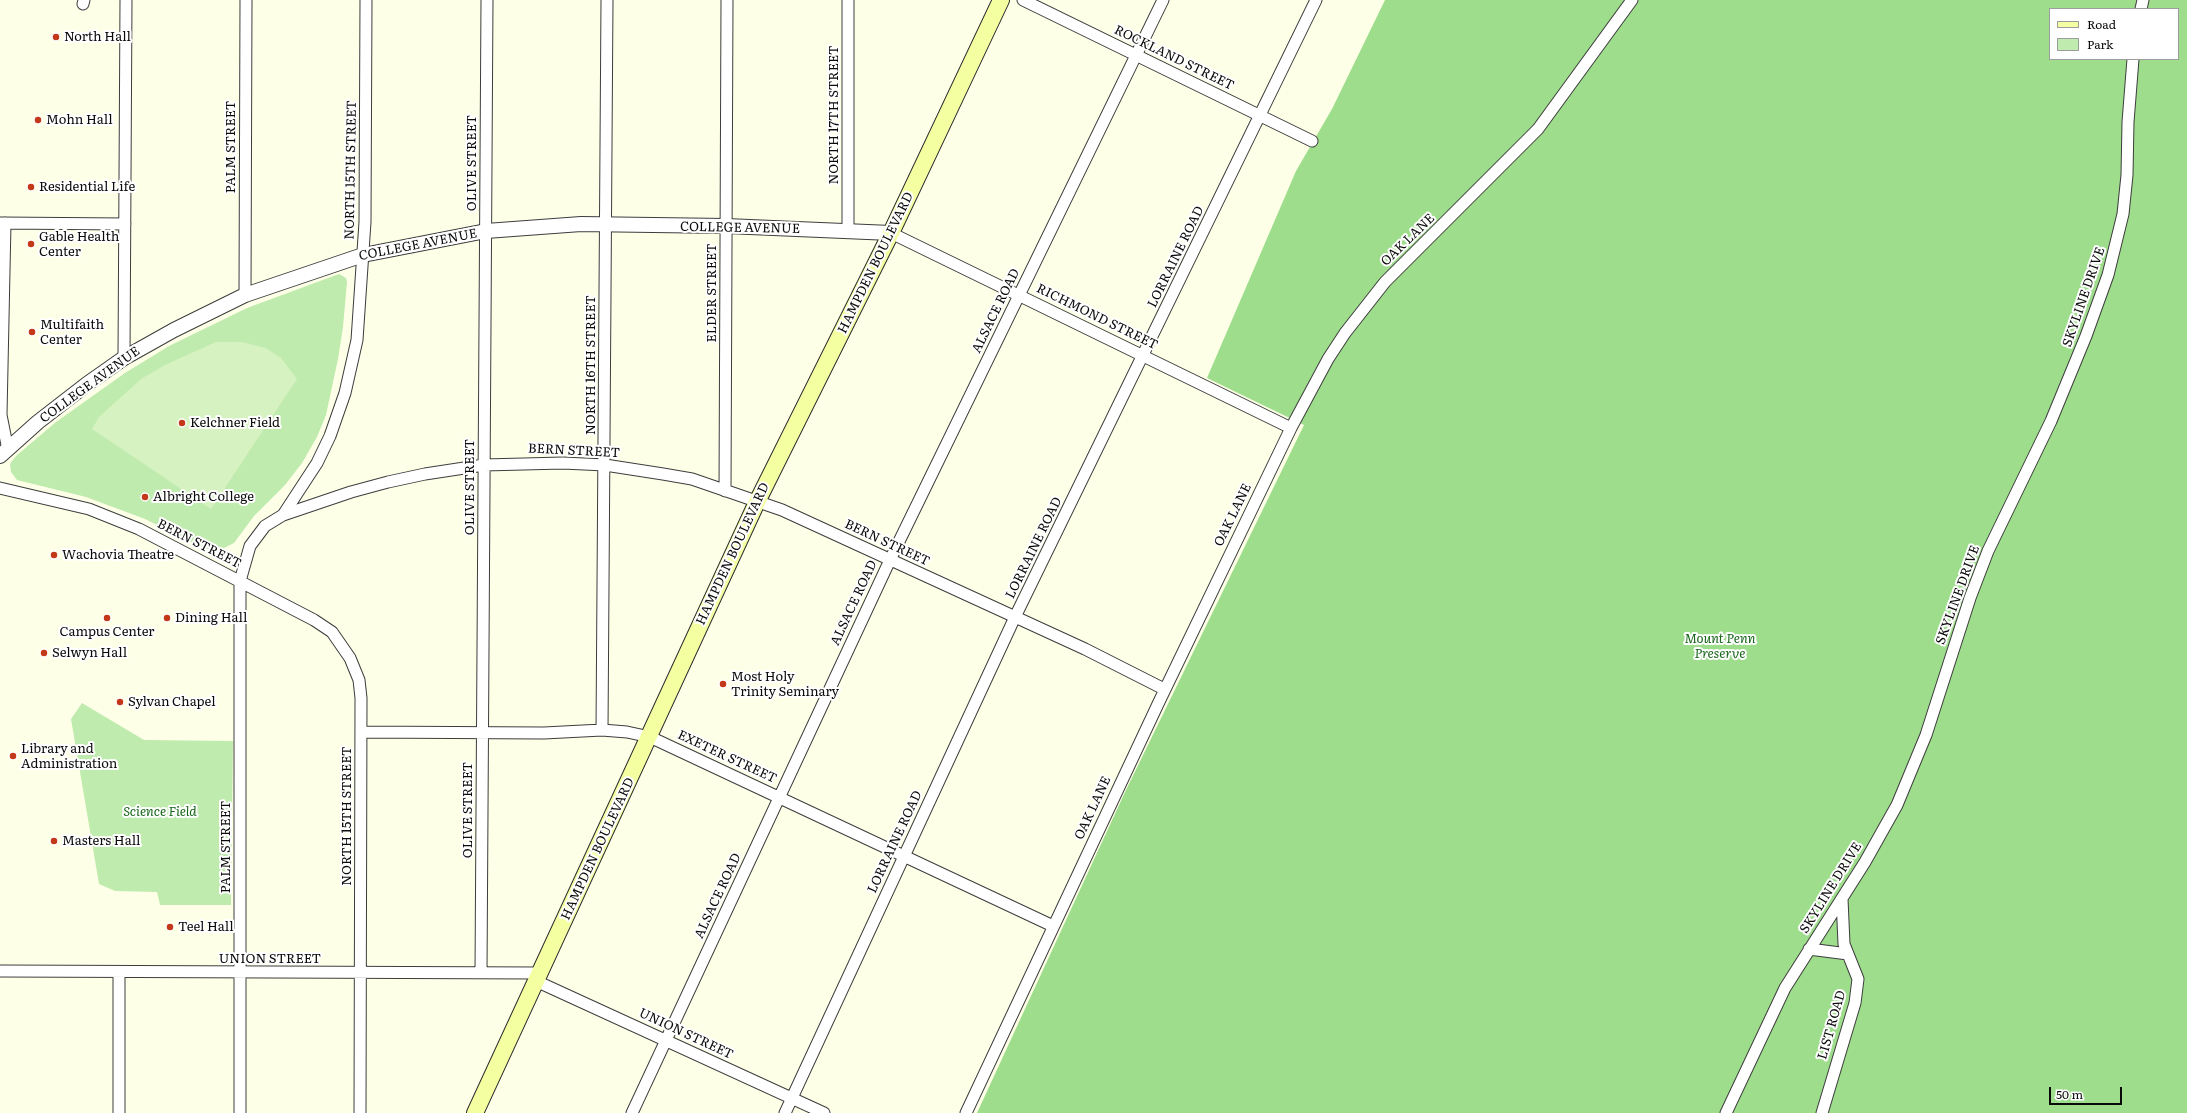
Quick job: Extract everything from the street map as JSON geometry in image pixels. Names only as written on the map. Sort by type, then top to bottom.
[{"type":"main road","name":"HAMPDEN BOULEVARD","points":[[475,1113],[650,737],[757,502],[891,233],[1001,0]]},
{"type":"street","points":[[124,358],[126,0]]},
{"type":"street","name":"PALM STREET","points":[[245,295],[246,0]]},
{"type":"street","name":"NORTH 15TH STREET","points":[[283,515],[317,463],[330,436],[345,393],[357,340],[363,255],[366,0]]},
{"type":"street","name":"OLIVE STREET","points":[[481,973],[487,0]]},
{"type":"street","name":"NORTH 16TH STREET","points":[[602,730],[607,0]]},
{"type":"street","name":"ELDER STREET","points":[[725,491],[727,0]]},
{"type":"street","name":"NORTH 17TH STREET","points":[[848,0],[848,231]]},
{"type":"street","name":"ROCKLAND STREET","points":[[1023,0],[1312,141]]},
{"type":"street","name":"ALSACE ROAD","points":[[632,1113],[890,560],[1163,0]]},
{"type":"street","name":"LORRAINE ROAD","points":[[785,1113],[1015,617],[1144,356],[1316,0]]},
{"type":"street","name":"OAK LANE","points":[[966,1113],[1164,689],[1291,428],[1328,359],[1368,301],[1385,282],[1538,129],[1632,0]]},
{"type":"street","name":"SKYLINE DRIVE","points":[[1726,1113],[1774,1008],[1883,831],[1915,762],[1980,571],[2054,414],[2108,275],[2123,214],[2127,175],[2128,122],[2133,60]]},
{"type":"street","points":[[4,453],[1,415],[2,223],[125,224]]},
{"type":"street","name":"COLLEGE AVENUE","points":[[4,453],[61,403],[124,358],[198,317],[245,295],[363,255],[486,231],[574,224],[605,226],[726,226],[891,233]]},
{"type":"street","name":"RICHMOND STREET","points":[[891,233],[1291,428]]},
{"type":"street","name":"BERN STREET","points":[[0,488],[60,501],[110,517],[139,529],[240,581],[250,546],[265,526],[283,515],[351,492],[388,482],[484,465],[552,463],[605,465],[692,479],[782,510],[1085,649],[1164,689]]},
{"type":"street","name":"PALM STREET","points":[[240,581],[240,1113]]},
{"type":"street","name":"NORTH 15TH STREET","points":[[240,581],[301,612],[332,632],[350,658],[359,680],[361,698],[360,1113]]},
{"type":"street","name":"EXETER STREET","points":[[361,732],[544,733],[602,730],[627,732],[650,737],[904,858],[1053,926]]},
{"type":"street","name":"LIST ROAD","points":[[1822,1113],[1857,990],[1858,979],[1844,944],[1842,898]]},
{"type":"street","points":[[1809,949],[1848,954]]},
{"type":"street","name":"UNION STREET","points":[[0,971],[481,973],[538,977],[666,1040],[824,1113]]},
{"type":"street","points":[[119,1113],[120,972]]},
{"type":"green space","name":"Mount Penn Preserve","points":[[1385,0],[2187,0],[2187,1113],[977,1113],[1126,790],[1304,425],[1207,378],[1296,171],[1332,109]]},
{"type":"green space","points":[[339,274],[346,278],[347,282],[343,327],[326,415],[317,437],[302,463],[285,485],[254,516],[234,543],[224,548],[205,549],[145,519],[86,497],[17,480],[11,472],[10,464],[16,456],[56,422],[125,373],[169,346],[247,308]]},
{"type":"green space","name":"Kelchner Field","points":[[216,342],[242,342],[266,348],[281,358],[297,379],[211,509],[92,429],[99,417],[141,379],[165,365]]},
{"type":"green space","name":"Science Field","points":[[82,703],[144,740],[233,741],[231,905],[160,905],[157,892],[115,891],[99,884],[71,719]]},
{"type":"place","name":"North Hall","points":[[56,37]]},
{"type":"place","name":"Mohn Hall","points":[[38,120]]},
{"type":"place","name":"Residential Life","points":[[31,187]]},
{"type":"place","name":"Gable Health Center","points":[[31,244]]},
{"type":"place","name":"Multifaith Center","points":[[32,332]]},
{"type":"place","name":"Kelchner Field","points":[[182,423]]},
{"type":"place","name":"Albright College","points":[[145,497]]},
{"type":"place","name":"Wachovia Theatre","points":[[54,555]]},
{"type":"place","name":"Campus Center","points":[[107,618]]},
{"type":"place","name":"Dining Hall","points":[[167,618]]},
{"type":"place","name":"Selwyn Hall","points":[[44,653]]},
{"type":"place","name":"Most Holy Trinity Seminary","points":[[723,684]]},
{"type":"place","name":"Sylvan Chapel","points":[[120,702]]},
{"type":"place","name":"Library and Administration","points":[[13,756]]},
{"type":"place","name":"Masters Hall","points":[[54,841]]},
{"type":"place","name":"Teel Hall","points":[[170,927]]}]
